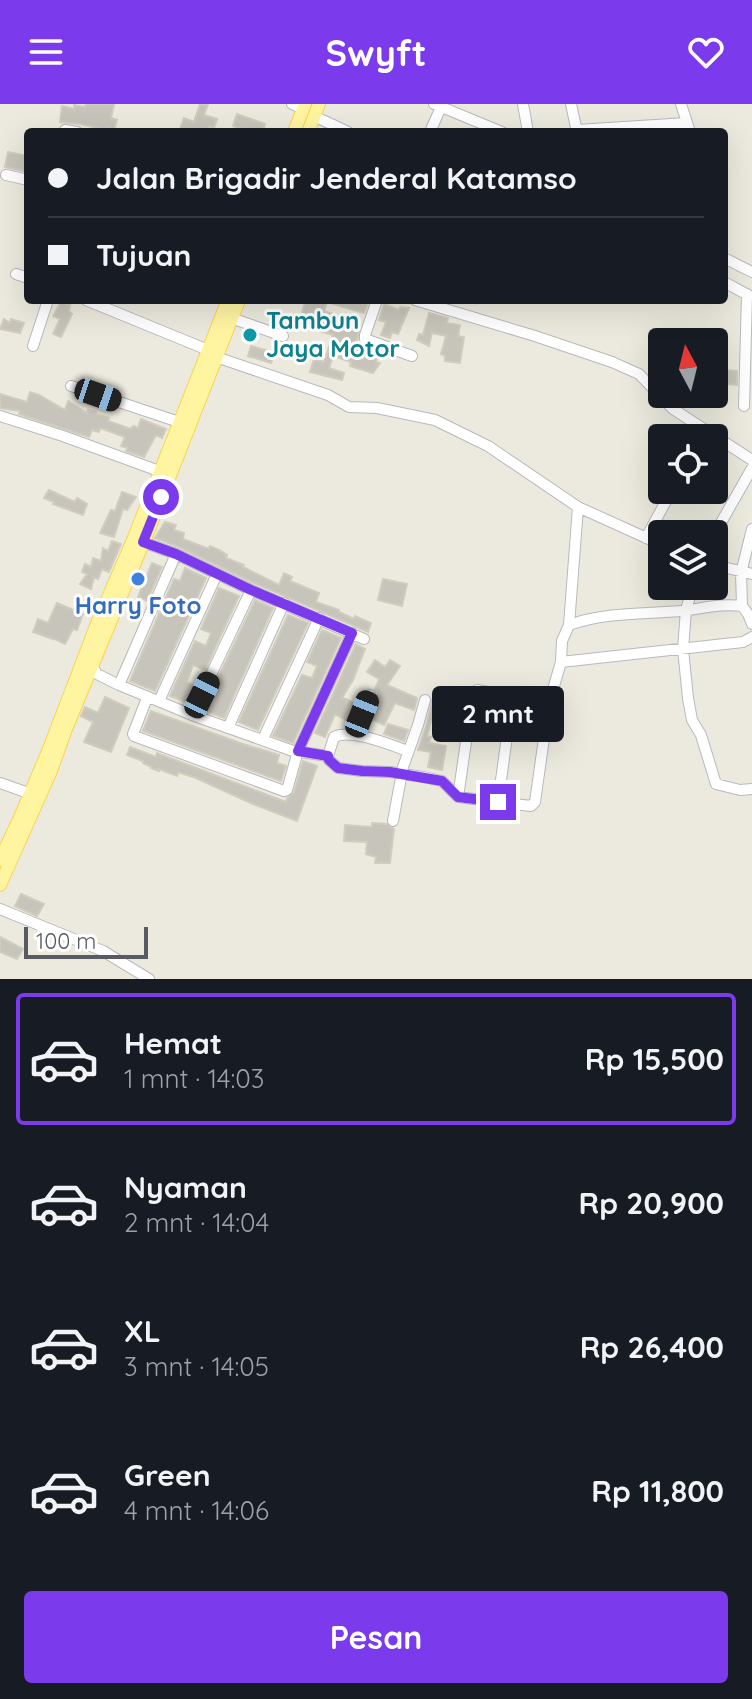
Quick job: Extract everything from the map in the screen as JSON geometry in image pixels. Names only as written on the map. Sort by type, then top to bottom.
[{"type":"main road","points":[[296,128],[304,107]]},
{"type":"main road","points":[[304,107],[307,128]]},
{"type":"main road","points":[[35,795],[98,621],[143,542],[227,304]]},
{"type":"main road","points":[[0,885],[35,795],[92,666],[179,422],[237,304]]},
{"type":"main road","points":[[0,860],[26,817]]},
{"type":"street","points":[[523,104],[527,128]]},
{"type":"street","points":[[571,104],[576,128]]},
{"type":"street","points":[[659,128],[688,127],[681,104]]},
{"type":"street","points":[[431,128],[437,106],[475,127]]},
{"type":"street","points":[[304,107],[341,128]]},
{"type":"street","points":[[6,175],[24,179]]},
{"type":"street","points":[[728,260],[752,272]]},
{"type":"street","points":[[16,274],[24,277]]},
{"type":"street","points":[[728,284],[749,296],[744,406]]},
{"type":"street","points":[[33,346],[47,304]]},
{"type":"street","points":[[96,304],[212,353],[328,395],[349,407],[377,408],[435,420],[488,446],[578,507],[646,538],[664,504]]},
{"type":"street","points":[[376,304],[365,339],[412,356]]},
{"type":"street","points":[[428,304],[612,362],[639,374],[690,424]]},
{"type":"street","points":[[231,318],[283,336]]},
{"type":"street","points":[[71,386],[179,422]]},
{"type":"street","points":[[0,416],[159,471]]},
{"type":"street","points":[[728,448],[752,460]]},
{"type":"street","points":[[723,520],[752,468]]},
{"type":"street","points":[[408,751],[354,734],[336,735],[328,756],[338,768],[442,781],[458,797],[531,806],[535,802],[549,703],[561,662],[562,641],[569,625],[578,507]]},
{"type":"street","points":[[752,529],[742,606],[752,624]]},
{"type":"street","points":[[143,542],[364,639]]},
{"type":"street","points":[[119,685],[176,554]]},
{"type":"street","points":[[159,701],[217,574]]},
{"type":"street","points":[[192,715],[251,590]]},
{"type":"street","points":[[689,600],[683,649],[692,720],[701,735],[716,784],[740,790],[752,789]]},
{"type":"street","points":[[228,728],[284,603]]},
{"type":"street","points":[[569,625],[601,617],[726,604],[742,606]]},
{"type":"street","points":[[263,739],[319,618]]},
{"type":"street","points":[[147,698],[134,736],[287,790],[298,751],[352,633]]},
{"type":"street","points":[[561,662],[743,642],[752,637]]},
{"type":"street","points":[[92,666],[97,674],[147,698],[298,751],[328,756]]},
{"type":"street","points":[[458,797],[473,694],[477,690],[549,703]]},
{"type":"street","points":[[354,734],[370,695]]},
{"type":"street","points":[[393,821],[408,751],[425,700]]},
{"type":"street","points":[[498,802],[511,707]]},
{"type":"street","points":[[0,783],[35,795]]},
{"type":"street","points":[[0,909],[103,951],[149,979]]},
{"type":"building","points":[[86,104],[114,104],[111,118],[117,120],[115,128],[60,122],[62,106],[74,109],[74,105],[85,107]]},
{"type":"building","points":[[200,104],[208,104],[204,115],[217,119],[214,128],[180,128],[184,118],[194,122]]},
{"type":"building","points":[[237,114],[265,124],[264,128],[233,126]]},
{"type":"building","points":[[8,152],[24,155],[24,171],[5,167]]},
{"type":"building","points":[[60,304],[70,305],[72,314],[61,337],[53,334],[60,319],[53,316]]},
{"type":"building","points":[[305,304],[326,304],[324,311],[360,324],[356,346],[379,354],[376,362],[380,363],[373,373],[350,366],[351,362],[333,356],[329,368],[344,373],[342,380],[310,372],[314,359],[324,362],[333,335],[298,324]]},
{"type":"building","points":[[334,304],[367,304],[364,313]]},
{"type":"building","points":[[384,304],[399,310],[400,307],[409,308],[398,334],[392,332],[390,338],[381,335],[386,322],[379,320]]},
{"type":"building","points":[[429,313],[448,318],[447,323],[460,325],[458,336],[464,337],[460,363],[445,361],[445,356],[441,354],[446,336],[432,333],[429,346],[417,340],[419,334],[423,335]]},
{"type":"building","points":[[4,319],[10,323],[11,319],[24,323],[20,333],[0,329]]},
{"type":"building","points":[[251,346],[275,353],[271,363],[248,356]]},
{"type":"building","points":[[728,370],[737,371],[737,385],[728,384]]},
{"type":"building","points":[[30,392],[65,410],[68,401],[87,413],[88,410],[96,412],[109,418],[108,421],[131,429],[133,426],[138,428],[141,419],[166,429],[162,438],[156,435],[144,457],[121,446],[125,437],[100,428],[99,432],[92,430],[89,437],[19,414],[20,411],[0,408],[0,394],[27,402]]},
{"type":"building","points":[[49,490],[87,504],[83,515],[44,498]]},
{"type":"building","points":[[122,492],[136,497],[127,510],[123,509],[114,537],[100,533],[111,510],[115,511]]},
{"type":"building","points":[[165,522],[176,525],[174,530],[184,533],[183,539],[219,550],[227,555],[226,558],[279,585],[284,573],[292,577],[290,581],[319,593],[316,602],[371,623],[368,632],[155,538]]},
{"type":"building","points":[[112,541],[121,544],[109,572],[102,569],[98,579],[94,577],[91,589],[80,584],[87,574],[82,572],[85,564],[91,567],[93,558],[101,561],[103,548],[108,551]]},
{"type":"building","points":[[152,563],[162,567],[147,601],[138,597]]},
{"type":"building","points":[[185,568],[206,578],[155,691],[130,681],[174,579],[180,581]]},
{"type":"building","points":[[383,579],[407,584],[402,606],[378,600]]},
{"type":"building","points":[[219,588],[239,596],[205,670],[193,665],[187,682],[197,687],[189,703],[170,696],[195,641],[206,646],[211,633],[201,629]]},
{"type":"building","points":[[255,600],[273,608],[224,718],[203,710]]},
{"type":"building","points":[[57,603],[83,614],[77,630],[73,629],[65,644],[33,632],[38,619],[48,623]]},
{"type":"building","points":[[288,615],[308,623],[258,730],[239,722]]},
{"type":"building","points":[[322,630],[341,638],[293,743],[273,736],[302,675],[312,678],[317,666],[307,662]]},
{"type":"building","points":[[356,644],[365,649],[342,698],[346,699],[346,704],[348,700],[357,705],[350,722],[335,714],[325,737],[315,733]]},
{"type":"building","points":[[375,660],[385,667],[390,660],[400,666],[387,685],[417,698],[414,710],[395,703],[384,725],[369,718],[378,697],[375,689],[379,679],[367,672]]},
{"type":"building","points":[[105,697],[129,708],[111,752],[84,742],[93,722],[81,716],[85,707],[98,713]]},
{"type":"building","points":[[433,698],[444,702],[441,710],[453,713],[450,725],[431,721],[427,736],[431,737],[429,743],[446,746],[442,770],[428,767],[431,752],[418,750]]},
{"type":"building","points":[[151,711],[279,755],[277,763],[286,766],[281,781],[143,731]]},
{"type":"building","points":[[388,724],[408,730],[404,741],[384,734]]},
{"type":"building","points":[[130,747],[156,757],[157,753],[286,802],[294,793],[303,761],[317,766],[297,821],[196,778],[151,768],[127,755]]},
{"type":"building","points":[[372,823],[386,824],[394,829],[390,863],[375,863],[376,857],[366,854],[367,842],[344,841],[345,825],[372,827]]},
{"type":"building","points":[[21,894],[44,904],[37,916],[15,906]]},
{"type":"building","points":[[0,937],[23,949],[17,959],[0,952]]},
{"type":"place","name":"Tambun Jaya Motor","points":[[250,335]]},
{"type":"place","name":"Harry Foto","points":[[138,579]]},
{"type":"route","points":[[161,497],[143,542],[352,633],[298,751],[328,756],[338,768],[390,772],[442,781],[458,797],[498,802]]}]
